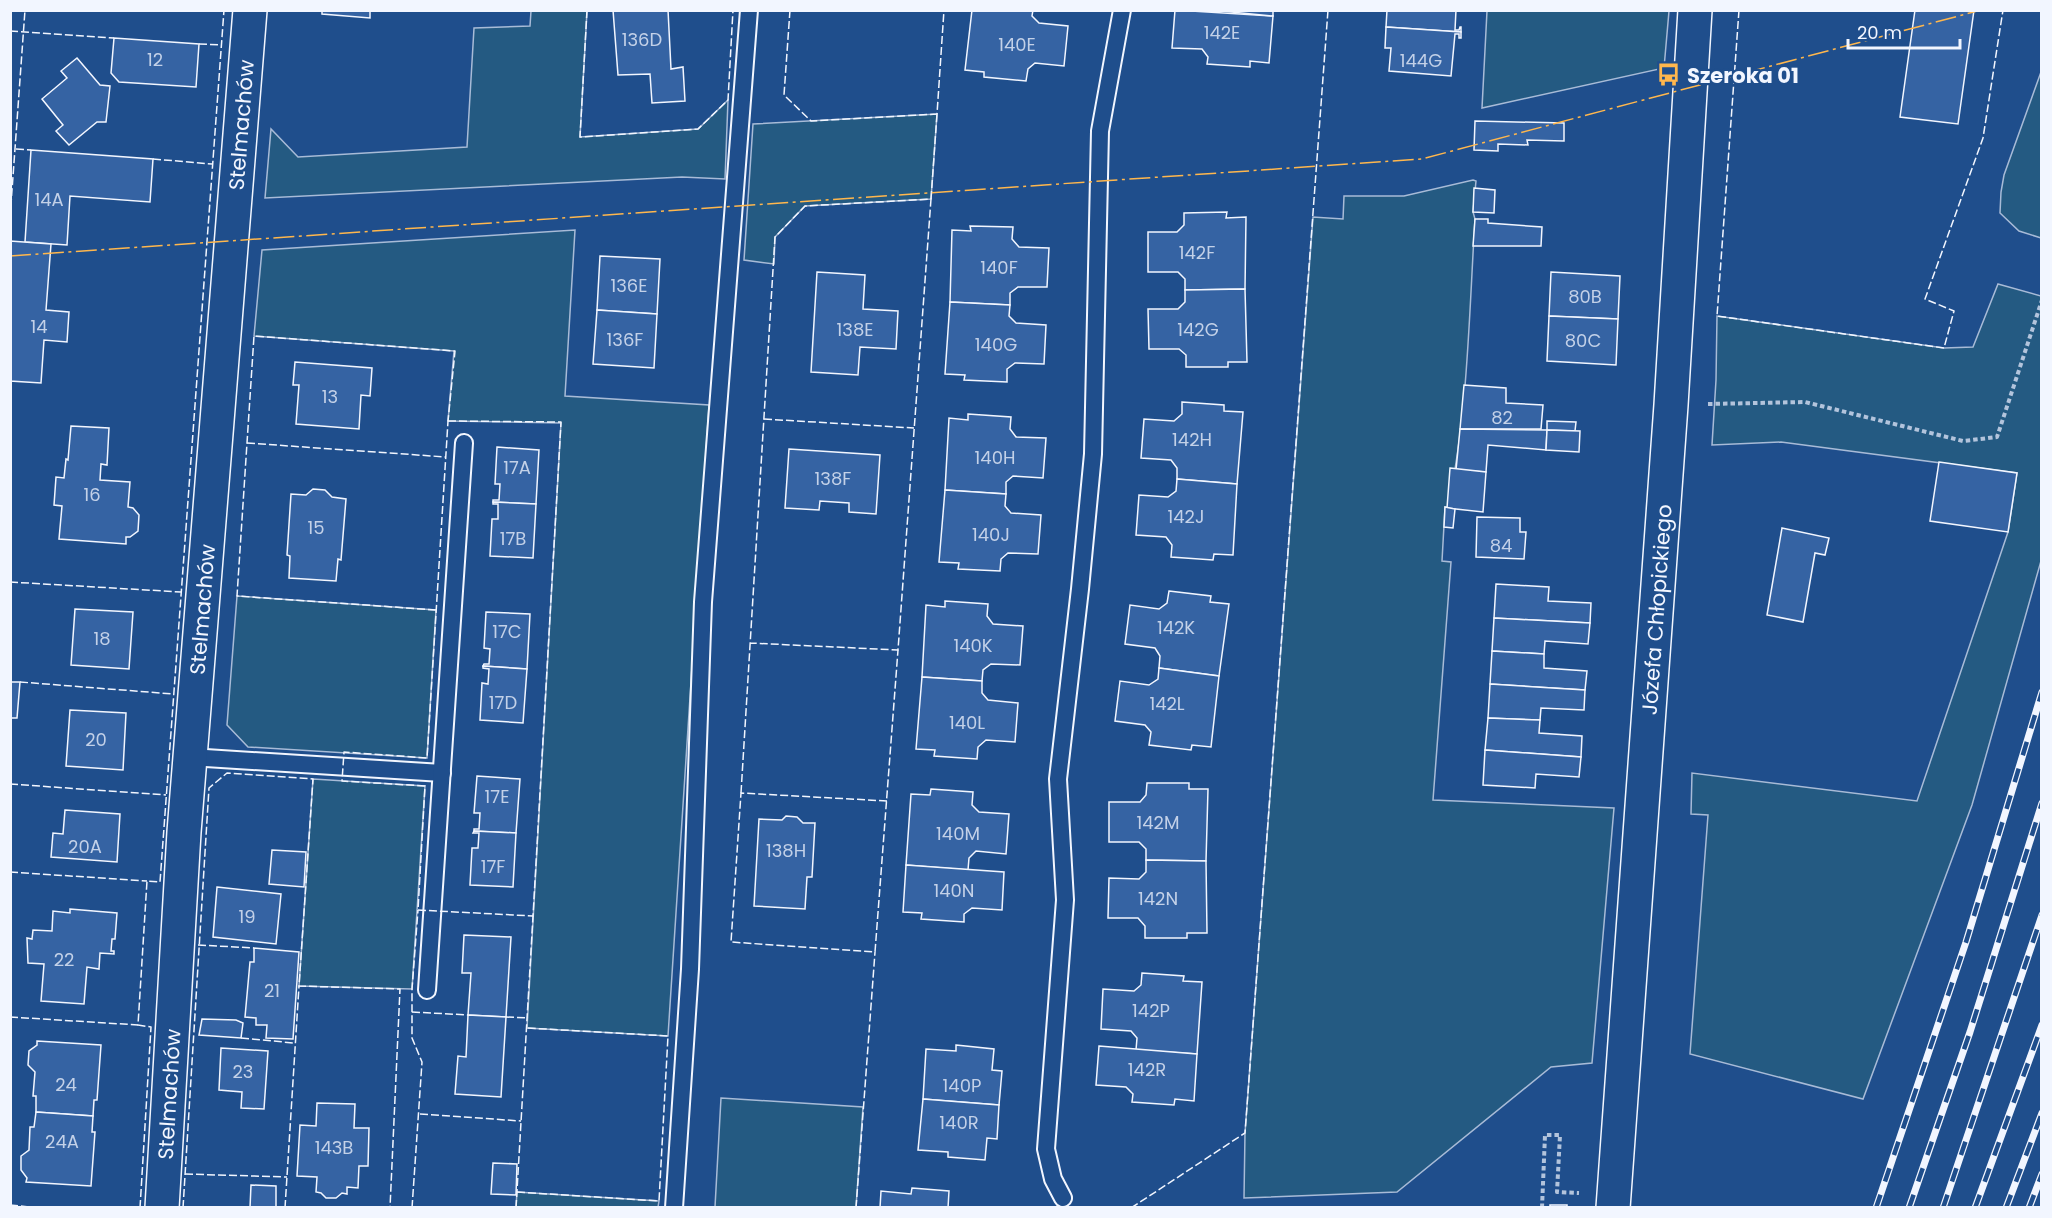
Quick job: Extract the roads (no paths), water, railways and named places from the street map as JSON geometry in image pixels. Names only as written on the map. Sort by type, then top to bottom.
[{"type":"street","name":"Stelmachów","points":[[162,1208],[190,757],[250,10]]},
{"type":"street","name":"Józefa Chłopickiego","points":[[1613,1208],[1671,405],[1695,10]]},
{"type":"lane","points":[[674,1208],[690,969],[703,602],[748,10]]},
{"type":"lane","points":[[1063,1198],[1053,1179],[1046,1149],[1065,900],[1058,779],[1093,454],[1100,131],[1122,10]]},
{"type":"lane","points":[[427,990],[464,443]]},
{"type":"lane","points":[[190,757],[442,773]]},
{"type":"railway","points":[[1876,1208],[1966,942],[2042,692]]},
{"type":"railway","points":[[1909,1208],[1970,1032],[2042,803]]},
{"type":"railway","points":[[1943,1208],[2042,915]]},
{"type":"railway","points":[[1975,1208],[2042,1025]]},
{"type":"railway","points":[[2006,1208],[2042,1113]]},
{"type":"railway","points":[[2029,1208],[2042,1174]]},
{"type":"place","name":"Szeroka 01","points":[[1669,75]]}]
